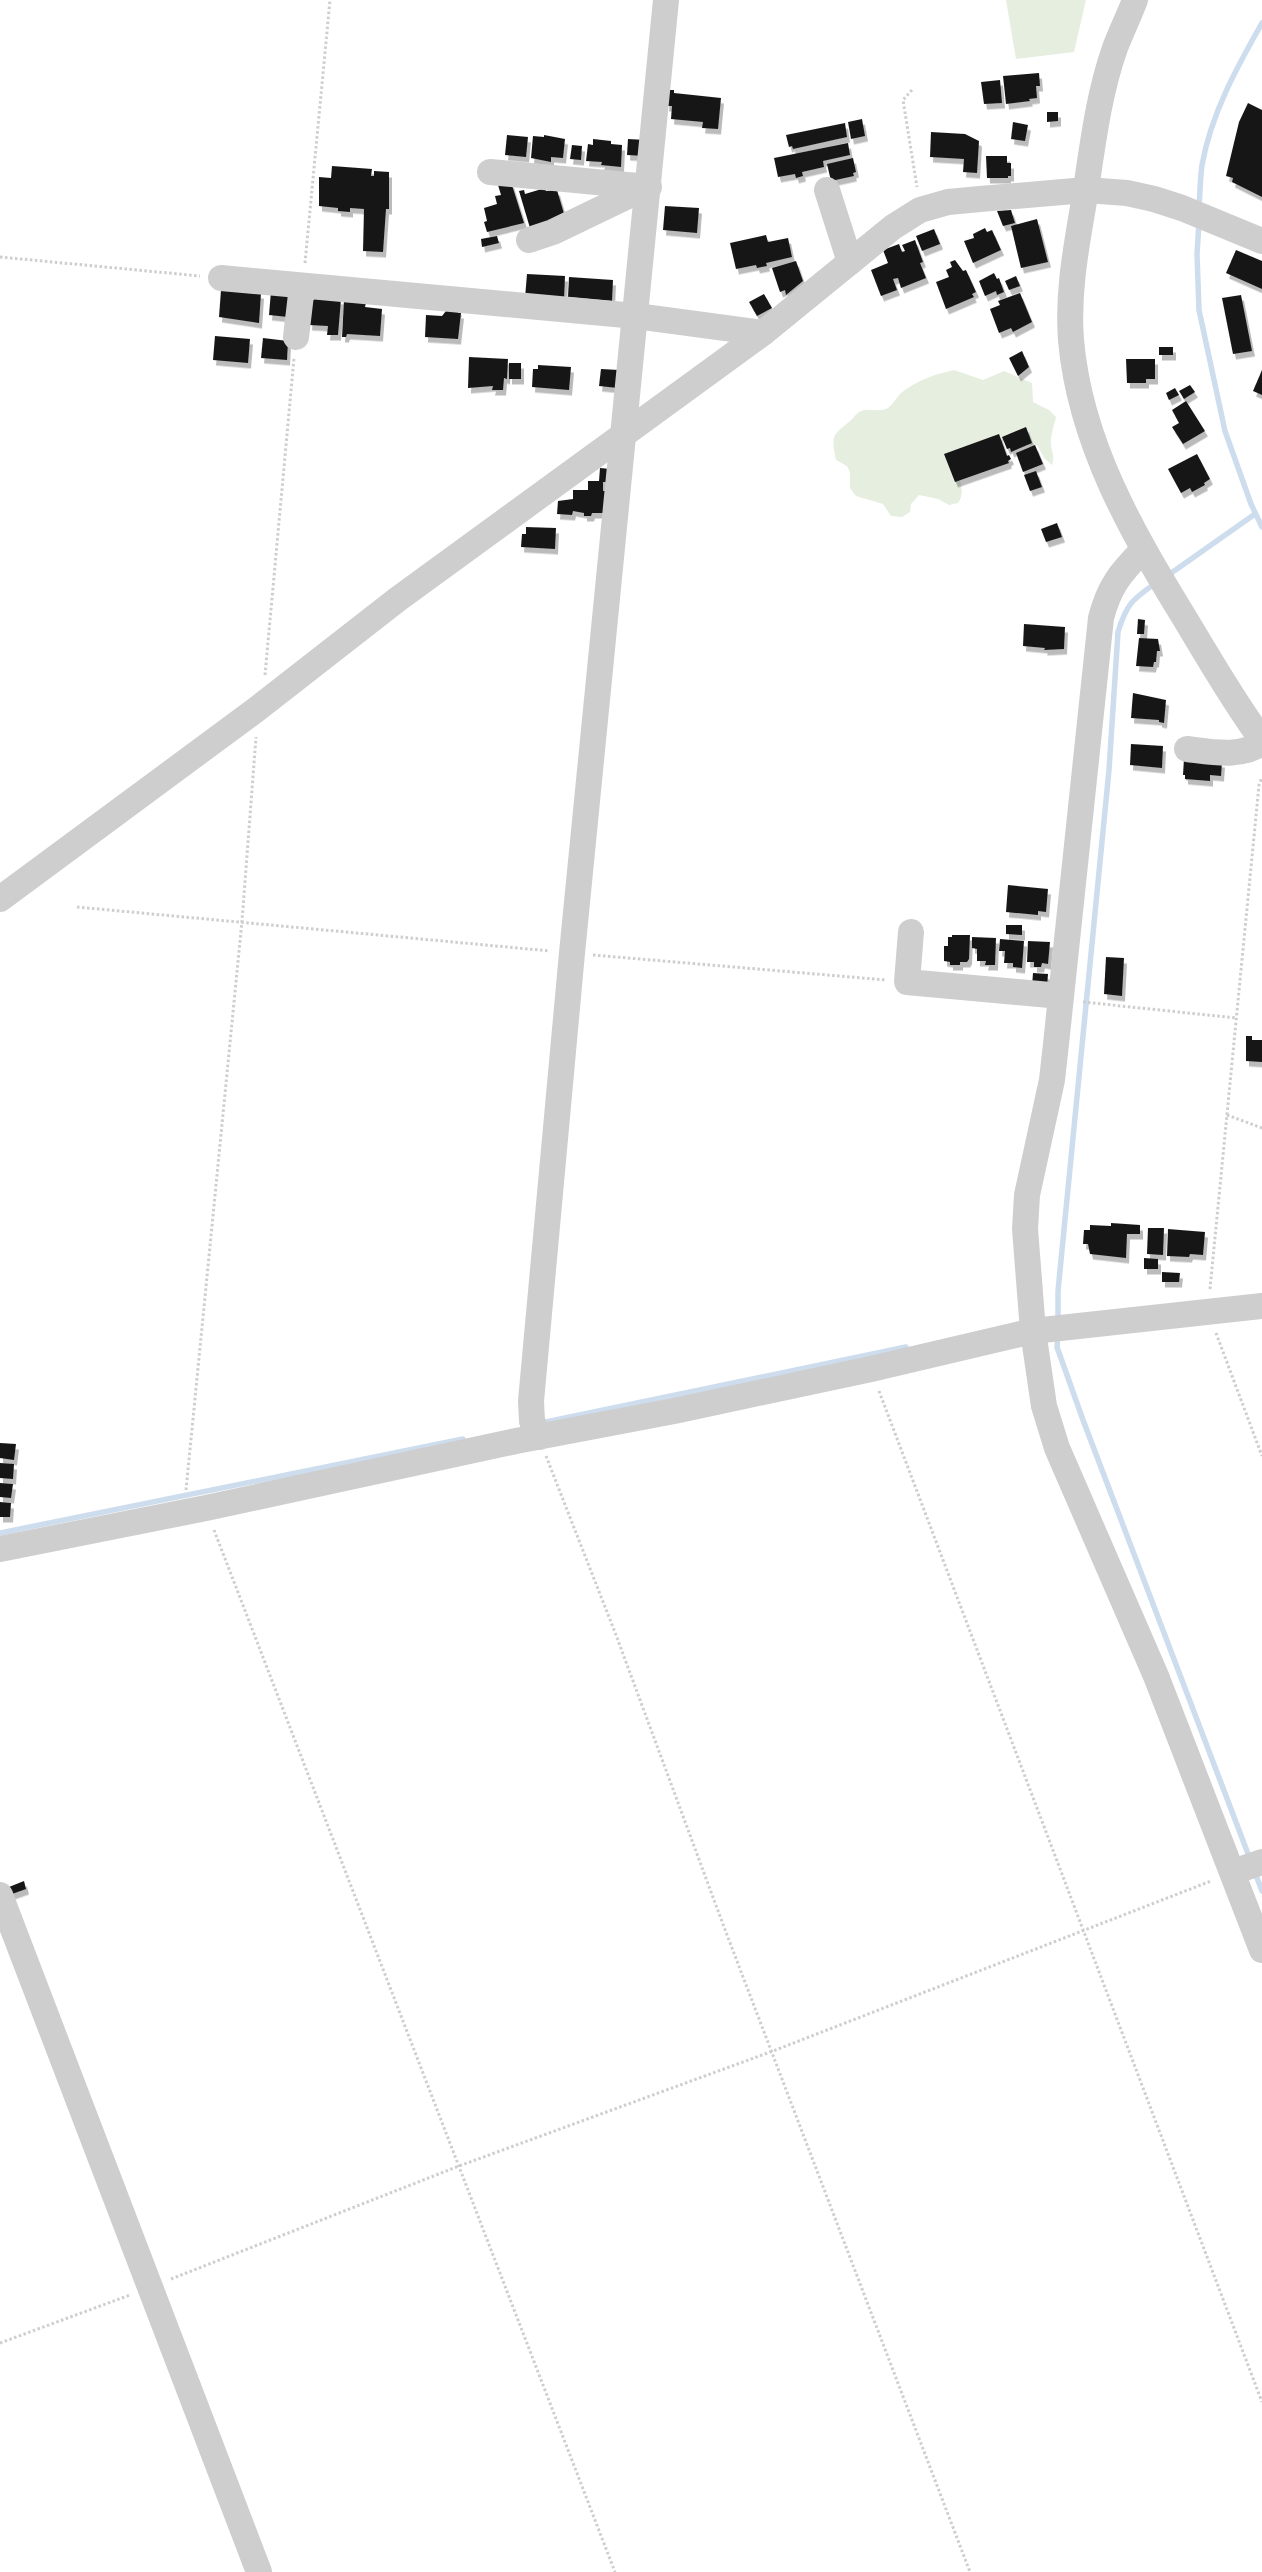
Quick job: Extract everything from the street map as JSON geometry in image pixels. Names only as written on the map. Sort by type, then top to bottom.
[{"type":"street","points":[[539,1437],[532,1421],[531,1401],[572,953],[636,316],[644,186],[666,0]]},
{"type":"street","points":[[1135,0],[1115,48],[1095,125],[1086,190],[1075,246],[1071,296],[1071,338],[1075,372],[1083,408],[1107,478],[1143,550],[1242,713],[1262,741],[1251,750],[1227,753],[1187,749]]},
{"type":"street","points":[[490,172],[644,186]]},
{"type":"street","points":[[529,240],[553,232],[634,193],[644,186]]},
{"type":"street","points":[[827,190],[850,262]]},
{"type":"street","points":[[0,899],[260,706],[398,599],[763,332],[893,228],[920,210],[948,202],[1086,190],[1127,193],[1154,199],[1262,242]]},
{"type":"street","points":[[221,278],[636,316],[763,332]]},
{"type":"street","points":[[296,337],[302,286]]},
{"type":"street","points":[[1143,550],[1115,580],[1107,596],[1101,618],[1052,1080],[1027,1195],[1025,1229],[1033,1331],[1044,1406],[1057,1448],[1156,1676],[1262,1950]]},
{"type":"street","points":[[911,932],[907,982],[1061,998]]},
{"type":"street","points":[[0,1549],[195,1511],[539,1437],[871,1369],[1033,1331],[1262,1306]]},
{"type":"street","points":[[1233,1872],[1262,1862]]},
{"type":"street","points":[[0,1894],[8,1939],[152,2287],[259,2572]]},
{"type":"path","points":[[302,286],[330,0]]},
{"type":"path","points":[[912,90],[902,100],[920,210]]},
{"type":"path","points":[[0,257],[221,278]]},
{"type":"path","points":[[296,337],[260,706],[195,1511],[459,2166],[615,2572]]},
{"type":"path","points":[[1262,777],[1259,785],[1208,1312],[1262,1456]]},
{"type":"path","points":[[77,907],[907,982]]},
{"type":"path","points":[[1061,998],[1236,1018]]},
{"type":"path","points":[[1227,1115],[1262,1128]]},
{"type":"path","points":[[871,1369],[1262,2402]]},
{"type":"path","points":[[539,1437],[616,1635],[970,2572]]},
{"type":"path","points":[[0,2343],[152,2287],[459,2166],[772,2051],[1233,1872]]},
{"type":"shaded area","points":[[1006,0],[1086,0],[1074,52],[1016,59]]},
{"type":"shaded area","points":[[954,370],[983,380],[1004,371],[1032,383],[1033,402],[1049,410],[1056,417],[1051,438],[1052,465],[1044,458],[1037,445],[990,441],[957,472],[962,492],[958,503],[949,505],[938,499],[919,495],[911,504],[910,512],[902,517],[891,516],[883,504],[856,496],[850,488],[850,472],[847,466],[836,460],[833,441],[836,433],[860,411],[888,408],[901,393],[913,385],[933,376]]},
{"type":"building","points":[[1039,73],[1040,86],[1036,86],[1037,98],[1029,99],[1030,101],[1006,104],[1003,76]]},
{"type":"building","points":[[1000,80],[1002,103],[984,104],[981,82]]},
{"type":"building","points":[[667,90],[674,90],[674,93],[721,98],[718,129],[702,128],[703,122],[671,119],[672,106],[666,106]]},
{"type":"building","points":[[1248,103],[1262,110],[1262,197],[1232,182],[1233,178],[1226,176],[1239,122]]},
{"type":"building","points":[[1047,112],[1058,112],[1058,121],[1047,122]]},
{"type":"building","points":[[862,119],[865,136],[851,139],[848,122]]},
{"type":"building","points":[[1013,122],[1028,125],[1025,141],[1011,139]]},
{"type":"building","points":[[845,123],[847,137],[793,149],[792,146],[789,147],[786,135]]},
{"type":"building","points":[[931,132],[965,134],[979,141],[977,173],[963,172],[964,159],[930,157]]},
{"type":"building","points":[[507,135],[528,137],[526,157],[505,155]]},
{"type":"building","points":[[544,135],[565,139],[563,158],[551,157],[551,162],[531,158],[533,136],[544,137]]},
{"type":"building","points":[[593,139],[611,141],[611,144],[622,145],[621,167],[601,165],[602,162],[586,161],[588,144],[593,145]]},
{"type":"building","points":[[628,139],[646,140],[645,156],[627,155]]},
{"type":"building","points":[[848,143],[850,155],[823,161],[824,167],[802,172],[803,176],[796,178],[795,174],[778,177],[774,158]]},
{"type":"building","points":[[572,145],[582,146],[581,160],[570,159]]},
{"type":"building","points":[[986,156],[1007,156],[1007,163],[1011,163],[1011,176],[1008,176],[1008,178],[987,178]]},
{"type":"building","points":[[853,158],[856,172],[853,173],[854,176],[831,181],[827,164]]},
{"type":"building","points":[[332,166],[372,169],[371,176],[374,176],[374,171],[389,172],[389,209],[386,209],[383,252],[363,251],[364,209],[350,208],[350,212],[338,211],[338,208],[319,206],[319,177],[331,178]]},
{"type":"building","points":[[511,182],[524,223],[487,232],[484,222],[487,221],[484,208],[497,204],[495,196],[501,195],[498,185]]},
{"type":"building","points":[[545,188],[546,191],[557,190],[565,217],[530,228],[519,191],[524,190],[525,194]]},
{"type":"building","points":[[665,206],[699,208],[697,233],[663,230]]},
{"type":"building","points":[[1011,210],[1015,223],[1003,226],[997,211]]},
{"type":"building","points":[[1037,219],[1048,262],[1021,268],[1011,226]]},
{"type":"building","points":[[985,228],[987,232],[992,230],[1001,250],[973,263],[964,241],[974,238],[973,234]]},
{"type":"building","points":[[934,229],[940,244],[922,251],[916,236]]},
{"type":"building","points":[[766,235],[768,242],[788,238],[792,257],[766,263],[767,266],[757,268],[756,265],[736,269],[730,243]]},
{"type":"building","points":[[497,236],[499,243],[482,247],[481,239]]},
{"type":"building","points":[[915,240],[923,262],[920,263],[926,278],[901,288],[898,278],[893,279],[897,290],[881,296],[871,270],[888,263],[883,250],[899,244],[902,252],[905,251],[902,245]]},
{"type":"building","points":[[1236,250],[1262,261],[1262,289],[1226,273]]},
{"type":"building","points":[[955,260],[963,271],[966,270],[976,292],[972,294],[974,297],[946,309],[936,282],[949,277],[946,270],[952,267],[950,262]]},
{"type":"building","points":[[796,261],[803,281],[786,295],[785,290],[780,292],[772,268]]},
{"type":"building","points":[[994,273],[997,279],[999,278],[1004,292],[997,295],[996,291],[985,296],[979,281]]},
{"type":"building","points":[[527,274],[565,276],[564,300],[525,298]]},
{"type":"building","points":[[1016,276],[1020,286],[1009,290],[1005,281]]},
{"type":"building","points":[[569,277],[613,280],[612,301],[568,297]]},
{"type":"building","points":[[221,290],[261,293],[259,323],[219,317]]},
{"type":"building","points":[[271,291],[290,293],[288,317],[269,315]]},
{"type":"building","points":[[1020,293],[1032,322],[1013,332],[1011,328],[999,333],[990,309],[1000,305],[998,301]]},
{"type":"building","points":[[764,294],[772,308],[757,316],[749,302]]},
{"type":"building","points":[[1241,295],[1252,351],[1233,354],[1222,298]]},
{"type":"building","points":[[314,297],[341,299],[338,335],[327,335],[328,326],[309,325],[311,300],[314,300]]},
{"type":"building","points":[[344,300],[366,303],[365,307],[382,309],[380,336],[347,334],[346,337],[342,337]]},
{"type":"building","points":[[459,310],[458,313],[461,313],[458,339],[425,337],[426,315],[442,316],[446,311]]},
{"type":"building","points":[[215,336],[250,339],[248,363],[213,360]]},
{"type":"building","points":[[263,338],[288,341],[287,360],[261,358]]},
{"type":"building","points":[[1159,347],[1173,347],[1173,355],[1159,355]]},
{"type":"building","points":[[1022,351],[1029,367],[1018,376],[1009,358]]},
{"type":"building","points":[[469,357],[508,359],[507,379],[504,378],[503,390],[492,390],[493,386],[468,388]]},
{"type":"building","points":[[1126,359],[1155,359],[1155,379],[1146,379],[1146,383],[1127,383]]},
{"type":"building","points":[[509,363],[521,363],[521,379],[509,379]]},
{"type":"building","points":[[538,365],[571,367],[569,390],[532,387],[533,369],[538,369]]},
{"type":"building","points":[[601,369],[619,370],[618,388],[599,386]]},
{"type":"building","points":[[1262,370],[1262,395],[1253,391]]},
{"type":"building","points":[[1190,385],[1195,392],[1184,399],[1179,391]]},
{"type":"building","points":[[1175,388],[1179,395],[1169,400],[1166,393]]},
{"type":"building","points":[[1186,401],[1205,431],[1183,444],[1172,427],[1179,423],[1172,410]]},
{"type":"building","points":[[1026,427],[1032,443],[1011,452],[1010,448],[1007,449],[1002,437]]},
{"type":"building","points":[[999,434],[1007,456],[1009,455],[1011,459],[1008,461],[1009,463],[955,482],[944,454]]},
{"type":"building","points":[[1035,445],[1043,464],[1023,472],[1016,453]]},
{"type":"building","points":[[1197,454],[1210,479],[1204,483],[1205,485],[1192,492],[1190,488],[1181,493],[1168,469]]},
{"type":"building","points":[[600,468],[610,469],[610,482],[603,482],[603,491],[607,491],[607,513],[592,513],[591,516],[584,516],[584,513],[573,511],[572,515],[557,514],[558,501],[573,499],[573,490],[588,490],[588,481],[599,481]]},
{"type":"building","points":[[1036,471],[1042,487],[1030,491],[1024,475]]},
{"type":"building","points":[[1057,523],[1062,537],[1046,542],[1041,529]]},
{"type":"building","points":[[526,527],[556,528],[555,549],[521,547],[522,534],[526,534]]},
{"type":"building","points":[[1138,619],[1145,620],[1144,634],[1137,634]]},
{"type":"building","points":[[1024,624],[1065,627],[1064,649],[1044,650],[1045,648],[1023,646]]},
{"type":"building","points":[[1139,638],[1158,639],[1160,651],[1157,651],[1156,662],[1154,662],[1153,667],[1136,666]]},
{"type":"building","points":[[1133,693],[1166,700],[1164,723],[1159,722],[1159,720],[1131,718]]},
{"type":"building","points":[[1131,744],[1163,746],[1162,768],[1130,765]]},
{"type":"building","points":[[1184,758],[1222,762],[1221,776],[1210,775],[1210,781],[1185,779],[1185,775],[1183,775]]},
{"type":"building","points":[[1008,885],[1048,889],[1046,912],[1038,911],[1038,915],[1006,912]]},
{"type":"building","points":[[1006,925],[1022,925],[1022,935],[1006,934]]},
{"type":"building","points":[[952,935],[970,935],[969,959],[967,962],[960,962],[960,965],[950,965],[950,962],[944,961],[944,946],[948,946],[948,937],[952,937]]},
{"type":"building","points":[[972,937],[996,938],[995,965],[985,965],[986,961],[977,961],[977,949],[972,948]]},
{"type":"building","points":[[1000,939],[1024,941],[1022,968],[1013,967],[1013,963],[1004,963],[1005,951],[999,951]]},
{"type":"building","points":[[1028,941],[1050,942],[1048,964],[1042,963],[1041,967],[1034,967],[1034,962],[1027,962]]},
{"type":"building","points":[[1106,957],[1124,958],[1122,996],[1104,994]]},
{"type":"building","points":[[1033,973],[1048,974],[1047,987],[1032,986]]},
{"type":"building","points":[[1246,1036],[1252,1036],[1252,1040],[1262,1040],[1262,1062],[1246,1061]]},
{"type":"building","points":[[1111,1223],[1140,1225],[1140,1234],[1127,1234],[1126,1258],[1090,1254],[1088,1244],[1083,1244],[1084,1230],[1090,1230],[1090,1225],[1111,1226]]},
{"type":"building","points":[[1148,1228],[1164,1228],[1163,1255],[1147,1254]]},
{"type":"building","points":[[1168,1229],[1205,1232],[1203,1255],[1190,1254],[1189,1257],[1167,1256]]},
{"type":"building","points":[[1144,1258],[1158,1259],[1158,1269],[1144,1269]]},
{"type":"building","points":[[1162,1272],[1180,1273],[1179,1282],[1162,1282]]},
{"type":"building","points":[[0,1443],[16,1444],[14,1460],[0,1458]]},
{"type":"building","points":[[0,1463],[14,1464],[13,1479],[0,1478]]},
{"type":"building","points":[[0,1483],[13,1484],[11,1498],[0,1497]]},
{"type":"building","points":[[0,1502],[11,1503],[10,1517],[0,1517]]},
{"type":"building","points":[[24,1881],[26,1889],[12,1894],[9,1887]]},
{"type":"waterway","points":[[1199,207],[1202,165],[1218,109],[1234,74],[1262,23]]},
{"type":"waterway","points":[[1199,222],[1197,254],[1199,310],[1225,431],[1251,504],[1262,527]]},
{"type":"waterway","points":[[1167,576],[1255,514]]},
{"type":"waterway","points":[[1058,1322],[1058,1291],[1109,770],[1118,632],[1128,608],[1142,593],[1157,582]]},
{"type":"waterway","points":[[1058,1334],[1057,1347],[1083,1420],[1250,1859]]},
{"type":"waterway","points":[[541,1423],[906,1347]]},
{"type":"waterway","points":[[0,1533],[463,1439]]},
{"type":"waterway","points":[[1254,1870],[1262,1891]]}]
